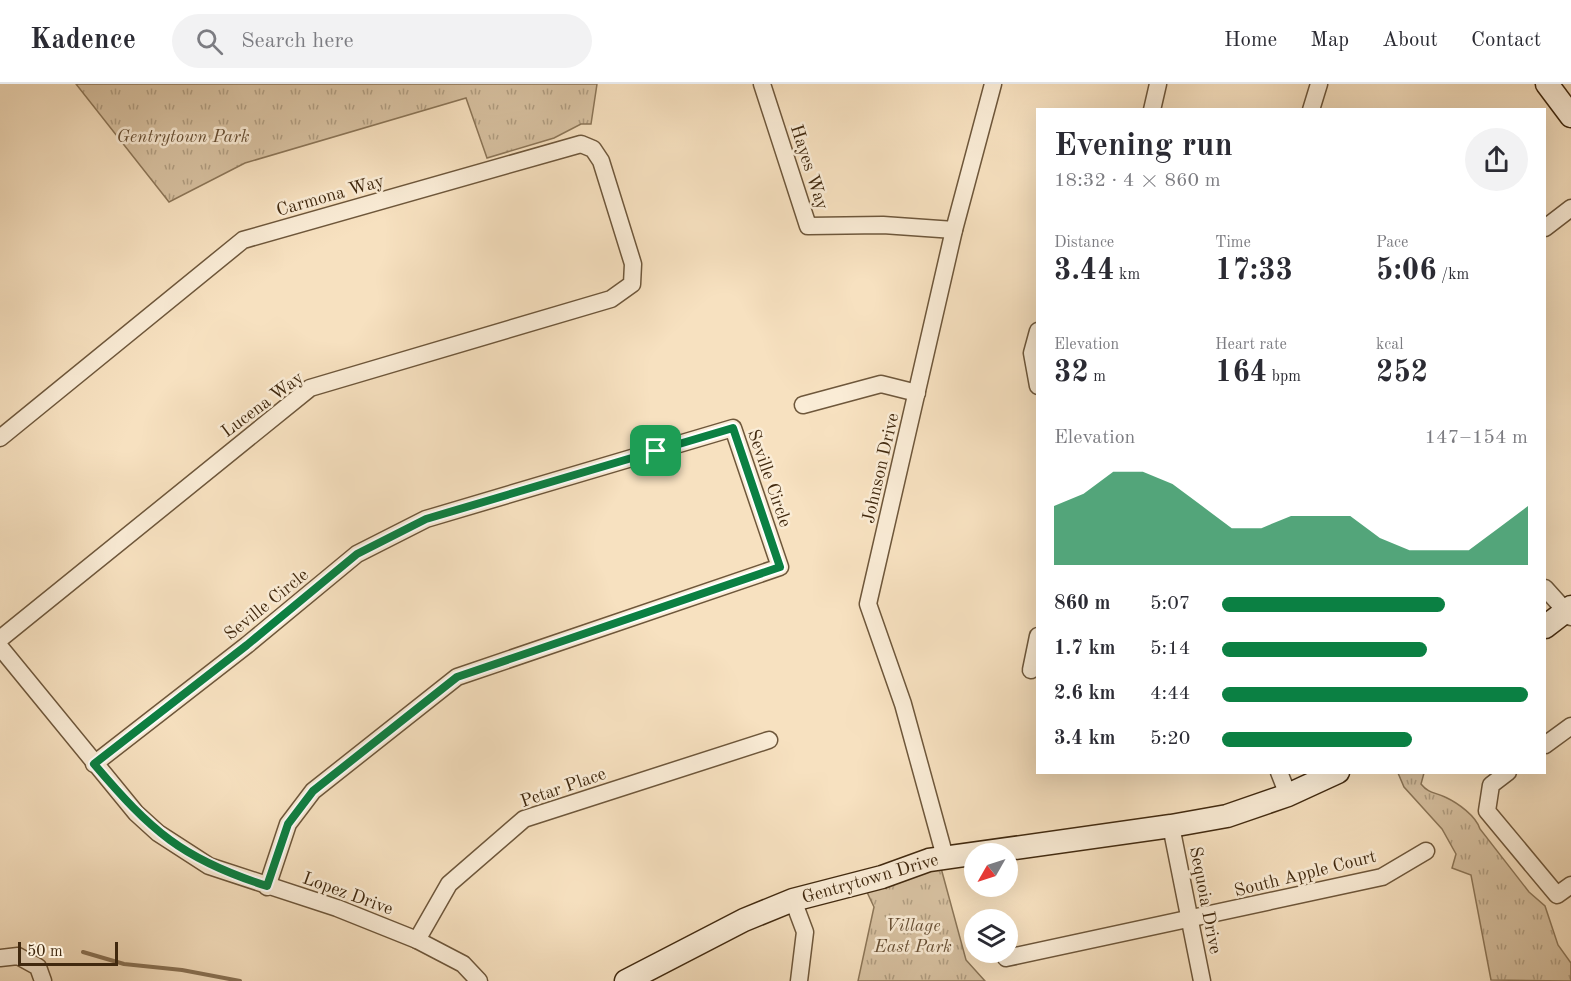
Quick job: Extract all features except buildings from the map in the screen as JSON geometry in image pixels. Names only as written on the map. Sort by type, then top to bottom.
[{"type":"street","name":"Hayes Way","points":[[762,84],[808,226],[883,225],[954,230]]},
{"type":"street","name":"Johnson Drive","points":[[945,857],[903,704],[868,604],[954,230],[993,84]]},
{"type":"street","points":[[1152,108],[1158,84]]},
{"type":"street","points":[[1312,108],[1319,84]]},
{"type":"street","points":[[1552,88],[1571,116]]},
{"type":"street","name":"Carmona Way","points":[[0,438],[243,240],[580,144],[593,149],[601,161],[633,264],[632,284]]},
{"type":"street","points":[[1546,227],[1571,208]]},
{"type":"street","name":"Lucena Way","points":[[0,639],[310,388],[611,299],[632,284]]},
{"type":"street","points":[[1036,338],[1032,353],[1036,375]]},
{"type":"street","points":[[803,405],[881,384],[917,393]]},
{"type":"street","name":"Seville Circle","points":[[94,764],[247,645],[357,554],[426,519],[733,428],[780,567],[457,677],[313,791],[288,824],[267,886]]},
{"type":"street","points":[[1546,589],[1569,612],[1546,626]]},
{"type":"street","points":[[1031,670],[1036,646]]},
{"type":"street","name":"Lopez Drive","points":[[0,647],[94,764],[136,813],[158,833],[209,866],[337,908],[417,940],[463,964],[479,981]]},
{"type":"street","points":[[1546,744],[1571,726]]},
{"type":"street","name":"Petar Place","points":[[417,940],[450,884],[524,819],[769,740]]},
{"type":"street","points":[[1280,774],[1288,795]]},
{"type":"street","name":"Gentrytown Drive","points":[[626,981],[744,920],[793,900],[945,857],[1171,826],[1227,816],[1288,795],[1334,774]]},
{"type":"street","points":[[1505,774],[1491,785],[1487,811],[1557,895],[1571,885]]},
{"type":"street","name":"Sequoia Drive","points":[[1171,826],[1202,981]]},
{"type":"street","name":"South Apple Court","points":[[1018,956],[1382,877],[1426,851]]},
{"type":"street","points":[[793,900],[805,932],[799,981]]},
{"type":"street","points":[[0,958],[18,956],[38,967],[43,981]]},
{"type":"green space","name":"Gentrytown Park","points":[[76,84],[597,84],[591,124],[581,124],[554,138],[487,158],[466,98],[245,163],[169,202]]},
{"type":"green space","points":[[1398,774],[1424,774],[1421,784],[1424,787],[1455,803],[1475,819],[1480,829],[1529,892],[1545,906],[1558,945],[1571,963],[1571,981],[1491,980],[1471,875],[1452,868],[1456,854],[1442,829],[1404,787]]},
{"type":"green space","name":"Village East Park","points":[[941,868],[964,953],[964,963],[969,963],[985,981],[858,981],[874,907],[866,890]]},
{"type":"waterway","points":[[36,946],[44,948]]},
{"type":"waterway","points":[[83,952],[124,964],[182,970],[240,981]]},
{"type":"route","points":[[733,428],[780,567],[457,677],[331,774],[313,791],[288,824],[267,886],[209,866],[158,833],[136,813],[94,764],[247,645],[357,554],[426,519],[656,451],[733,428]]}]
